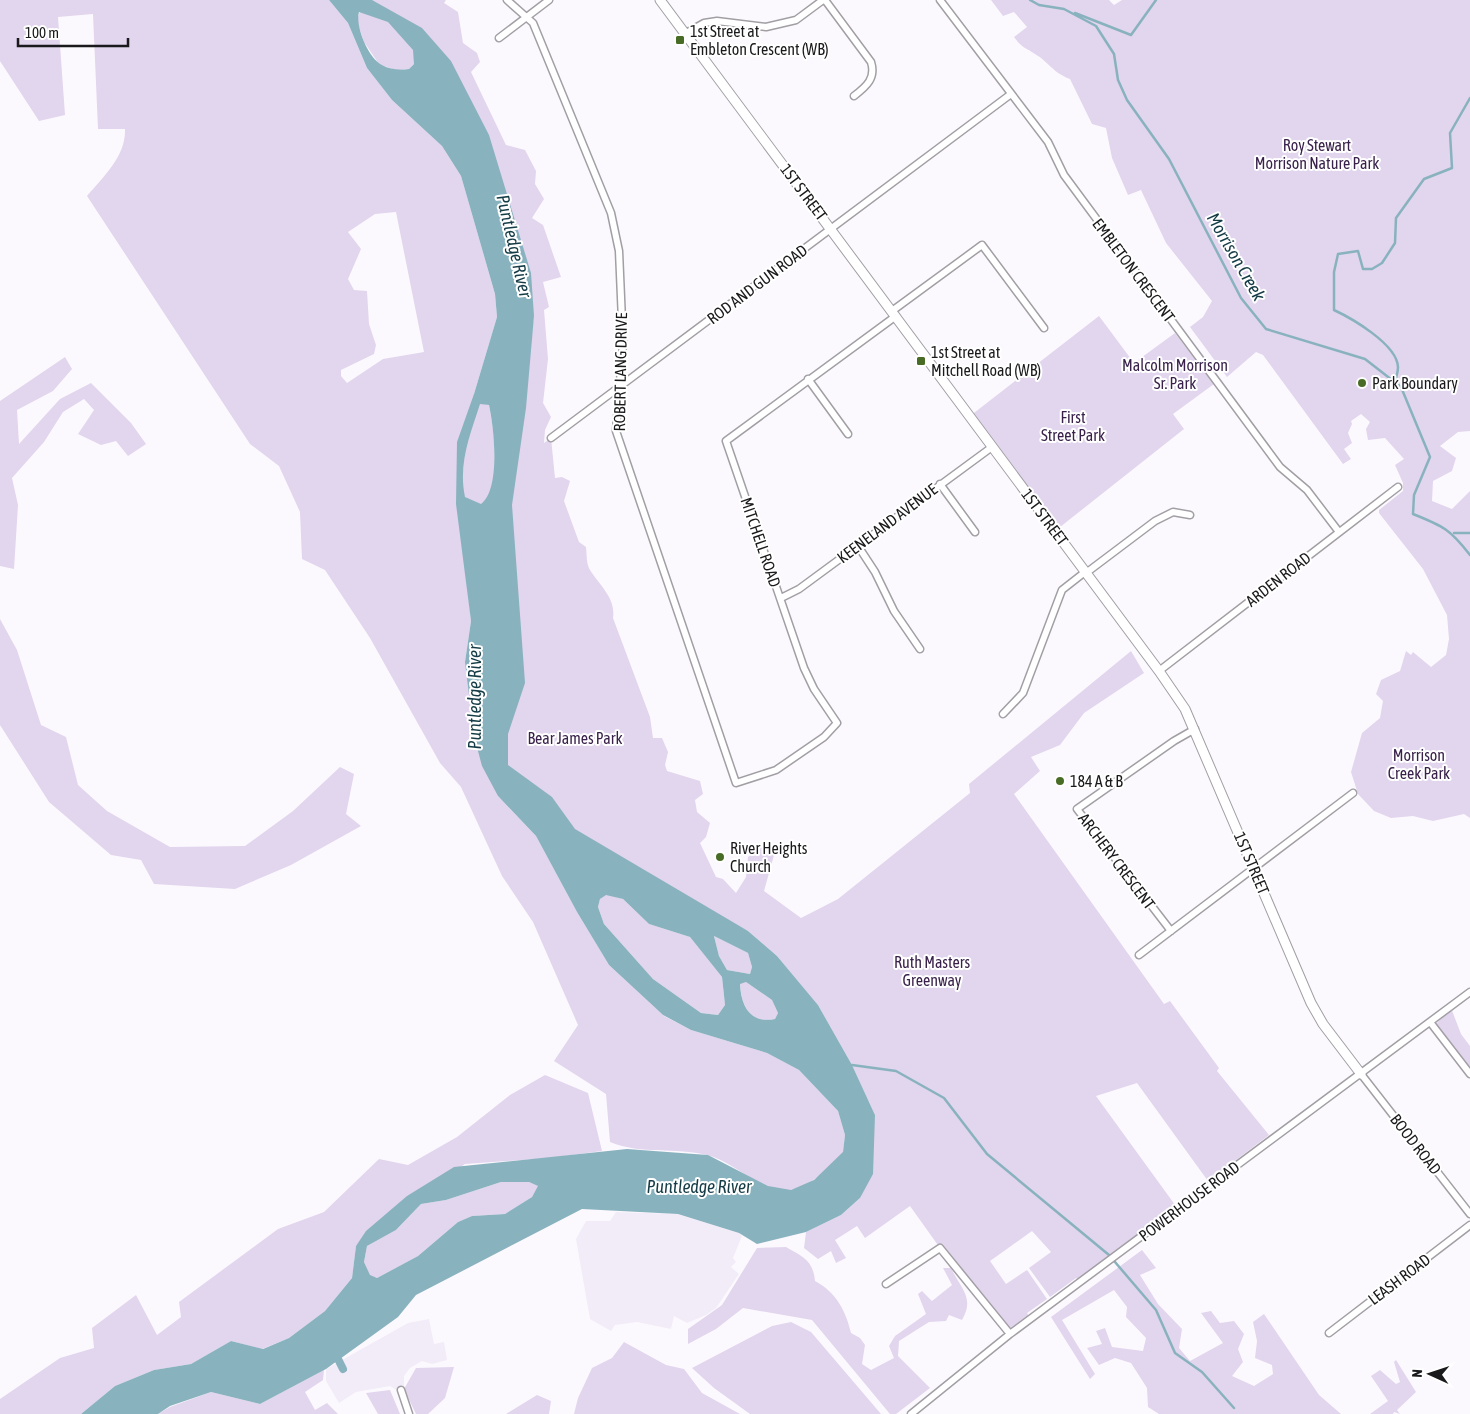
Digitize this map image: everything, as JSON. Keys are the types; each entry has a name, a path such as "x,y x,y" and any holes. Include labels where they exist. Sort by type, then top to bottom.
{"street":[{"name":"ROBERT LANG DRIVE","path":"507,0 533,24 611,213 619,251 624,344 616,431 736,783"},
{"path":"499,38 550,0"},
{"name":"1ST STREET","path":"660,0 1086,572 1159,671 1185,710 1311,1003 1322,1024 1361,1074"},
{"path":"686,33 704,23 717,21 766,27 796,20 824,0 870,62 874,71 871,81 854,96"},
{"name":"EMBLETON CRESCENT","path":"940,0 1048,142 1064,175 1280,467 1307,490 1339,532"},
{"name":"ROD AND GUN ROAD","path":"551,438 1011,94"},
{"name":"MITCHELL ROAD","path":"736,783 776,770 824,737 838,723 814,689 807,675 726,441 982,245 1044,328"},
{"path":"808,379 848,434"},
{"name":"KEENELAND AVENUE","path":"781,598 799,588 858,546 992,446"},
{"path":"940,484 975,532"},
{"name":"ARDEN ROAD","path":"1159,671 1398,487"},
{"path":"1003,714 1023,693 1053,608 1062,590 1155,520 1172,512 1190,515"},
{"path":"858,546 875,572 894,611 920,648"},
{"name":"ARCHERY CRESCENT","path":"1171,931 1077,809 1174,740 1195,730"},
{"path":"1139,955 1255,869 1352,793"},
{"name":"POWERHOUSE ROAD","path":"911,1414 1010,1334 1470,992"},
{"path":"1430,1022 1470,1074"},
{"name":"BOOD ROAD","path":"1361,1074 1470,1214"},
{"name":"LEASH ROAD","path":"1328,1333 1470,1225"},
{"path":"886,1284 940,1248 1010,1334"},
{"path":"401,1390 409,1414"}],"shaded area":[{"path":"616,1212 678,1214 739,1233 742,1236 733,1258 736,1262 731,1267 739,1274 716,1308 706,1315 687,1323 674,1316 671,1329 637,1322 615,1325 611,1331 590,1319 576,1239 586,1221 610,1221"},
{"path":"429,1319 434,1344 444,1342 447,1360 432,1364 422,1361 410,1368 404,1376 404,1389 398,1391 390,1386 356,1392 339,1403 326,1381 326,1369 408,1323"}],"green space":[{"path":"0,0 329,0 348,23 367,68 392,100 442,146 461,176 495,294 497,317 474,394 480,403 489,405 495,451 494,476 489,497 461,529 471,621 465,662 498,796 536,836 577,912 609,965 664,1016 691,1030 767,1053 799,1070 838,1111 845,1135 843,1153 813,1180 799,1188 780,1190 759,1182 717,1158 707,1155 683,1151 646,1150 610,1142 606,1094 554,1061 578,1025 533,922 502,876 461,787 440,763 370,638 325,570 302,559 300,512 279,466 250,444 87,196 118,157 122,148 125,129 98,129 93,14 58,17 65,115 39,121 0,61","holes":["396,212 424,352 383,359 347,383 341,376 341,370 374,354 376,345 369,324 367,291 354,290 348,279 361,249 348,232 375,214"]},
{"path":"363,0 446,0 444,3 458,12 463,43 477,53 480,62 471,72 506,145 525,150 536,171 535,184 544,199 532,218 543,225 561,277 543,282 549,307 544,310 548,359 543,403 551,417 545,430 544,443 551,438 555,478 562,477 570,481 564,501 579,542 586,547 589,568 610,598 613,618 650,717 653,738 662,738 668,752 665,765 667,771 700,781 703,794 695,800 697,812 710,823 706,837 700,843 716,877 723,879 736,893 746,877 748,857 767,842 776,848 764,891 801,918 838,899 970,793 969,784 1131,651 1144,673 1084,713 1060,745 1031,757 1040,771 1014,794 1164,1004 1170,1001 1219,1068 1217,1071 1269,1135 1208,1181 1137,1083 1096,1096 1178,1209 1080,1282 1076,1278 1050,1297 1029,1268 1051,1252 1032,1231 990,1261 1006,1284 1027,1270 1047,1299 1027,1313 1031,1319 1010,1334 940,1248 910,1206 865,1238 857,1226 835,1240 846,1258 836,1263 831,1251 818,1259 804,1248 806,1232 841,1215 860,1198 875,1115 852,1065 818,1005 777,956 748,931 579,845 511,777 501,756 513,463 534,316 414,64 409,69 395,70 379,64 364,42 357,21"},
{"name":"Roy Stewart Morrison Nature Park","path":"991,0 1109,0 1114,5 1122,0 1470,0 1470,431 1458,432 1440,446 1456,458 1452,471 1433,481 1432,501 1452,509 1470,491 1470,818 1464,814 1433,821 1413,816 1391,818 1374,811 1358,794 1351,772 1362,733 1380,718 1383,701 1376,694 1381,680 1400,671 1406,651 1411,655 1413,652 1431,667 1446,655 1449,639 1447,615 1423,569 1379,513 1379,510 1403,491 1403,483 1395,465 1404,459 1385,438 1368,440 1366,429 1370,422 1361,414 1351,421 1352,424 1348,433 1352,443 1344,449 1351,459 1343,464 1263,355 1256,352 1227,377 1190,327 1203,317 1212,301 1166,243 1141,190 1128,195 1112,158 1106,128 1092,124 1070,79 1059,73 1017,41 1014,37 1027,27 1014,12 1003,16"},
{"name":"First Street Park","path":"1099,316 1134,363 1175,333 1214,384 1173,414 1184,429 1055,531 970,416"},
{"path":"65,357 72,369 53,391 17,410 19,444 60,399 91,383 131,423 146,444 128,456 116,441 101,445 78,434 94,410 84,399 63,412 44,442 12,478 18,505 14,569 0,566 0,401"},
{"path":"0,619 17,650 41,725 66,737 78,785 107,811 170,847 245,846 293,811 340,767 354,774 346,814 361,826 291,865 235,889 154,884 141,860 111,855 49,802 0,725"},
{"path":"606,894 623,899 649,924 690,937 722,977 725,1005 718,1015 701,1013 653,979 604,924 598,907 600,899"},
{"path":"714,936 748,953 752,967 750,974 727,970 719,956"},
{"path":"746,982 772,1000 778,1013 775,1019 759,1019 748,1011 742,999 740,983"},
{"path":"1451,1008 1461,1034 1470,1046 1470,1071 1436,1024"},
{"path":"545,1075 588,1093 602,1151 549,1158 465,1164 356,1246 352,1278 325,1311 289,1338 262,1349 231,1341 191,1364 154,1370 115,1386 81,1414 0,1414 0,1399 60,1358 94,1348 92,1328 136,1295 157,1335 181,1317 179,1302 278,1229 324,1212 379,1159 408,1165 457,1137 510,1095"},
{"path":"501,1182 529,1182 539,1186 532,1197 505,1214 472,1216 458,1222 418,1256 377,1278 370,1276 364,1262 367,1246 396,1230 421,1204 446,1200"},
{"path":"786,1247 806,1260 812,1268 815,1281 829,1291 839,1303 851,1333 860,1338 865,1345 862,1364 871,1370 894,1358 889,1346 895,1336 926,1314 918,1294 922,1291 932,1301 952,1285 943,1268 951,1268 967,1299 966,1312 962,1320 949,1315 946,1321 929,1322 899,1341 898,1356 930,1388 896,1414 890,1414 812,1320 743,1308 716,1329 688,1344 688,1329 722,1305 757,1248"},
{"path":"1142,1250 1156,1268 1140,1275 1158,1304 1182,1329 1179,1348 1190,1361 1223,1343 1201,1313 1211,1311 1220,1323 1234,1321 1244,1334 1238,1349 1243,1362 1232,1376 1254,1386 1273,1374 1272,1365 1255,1358 1257,1341 1253,1322 1264,1314 1319,1395 1341,1414 1159,1414 1148,1407 1147,1388 1131,1363 1115,1358 1099,1365 1087,1348 1102,1344 1096,1331 1105,1328 1112,1347 1143,1351 1146,1338 1126,1317 1127,1307 1114,1290 1062,1320 1095,1374 1090,1379 1051,1317"},
{"path":"791,1322 811,1332 881,1414 750,1414 714,1388 692,1368 772,1326"},
{"path":"624,1342 666,1365 684,1369 702,1393 740,1414 574,1414 578,1398 592,1368 612,1358"},
{"path":"1396,1360 1416,1392 1397,1410 1400,1414 1394,1412 1393,1414 1370,1414 1388,1401 1371,1376 1380,1370 1396,1384 1400,1382 1394,1362"},
{"path":"454,1367 445,1398 428,1414 416,1414 404,1389 416,1368"},
{"path":"324,1370 323,1380 305,1392 315,1410 327,1403 338,1414 158,1414 170,1407 211,1392 260,1404"},
{"path":"390,1390 400,1414 378,1414 366,1393"},
{"path":"537,1395 551,1401 549,1414 506,1414"}],"water":[{"name":"Puntledge River","path":"329,0 372,0 422,28 451,61 489,135 531,273 534,316 526,408 512,505 525,683 508,734 508,765 552,797 575,829 748,931 777,956 818,1005 852,1065 875,1115 873,1174 860,1198 841,1215 806,1232 757,1244 739,1233 678,1214 582,1209 416,1295 398,1317 326,1369 260,1404 211,1392 170,1406 158,1414 81,1414 115,1386 154,1370 191,1364 231,1341 263,1349 289,1338 325,1311 352,1278 356,1246 366,1231 407,1196 454,1167 627,1149 708,1155 768,1186 791,1190 814,1180 843,1152 845,1135 838,1111 799,1070 767,1053 691,1030 663,1015 609,965 577,912 536,836 498,796 482,766 474,736 465,662 471,621 456,504 457,442 474,394 497,317 495,294 461,176 442,146 392,100 367,68 348,23","holes":["359,12 388,22 413,50 414,64 409,69 392,69 385,67 377,61 364,41 358,18","480,404 489,405 493,428 494,472 487,496 481,504 465,497 463,485 464,461","606,895 623,899 649,924 690,937 722,977 725,1005 718,1015 701,1013 653,979 604,924 598,907 600,899","714,936 748,953 752,967 750,974 727,970 719,956","746,982 772,1000 778,1013 775,1019 766,1020 753,1016 748,1012 740,984","501,1182 529,1182 538,1186 532,1197 505,1214 472,1216 458,1222 418,1256 377,1278 370,1275 364,1262 367,1246 396,1230 421,1204 446,1200"]}],"waterway":[{"name":"Morrison Creek","path":"1030,0 1039,5 1064,9 1096,26 1114,54 1118,80 1127,100 1169,159 1241,298 1266,329 1365,359 1401,387 1430,457 1414,495 1413,514 1445,529 1457,539 1470,555"},
{"path":"1075,13 1131,35 1156,0"},
{"path":"1395,382 1398,367 1396,358 1390,350 1372,333 1334,310 1334,272 1338,254 1358,251 1363,269 1372,269 1382,263 1395,243 1396,218 1424,179 1452,168 1450,133 1470,98"},
{"path":"1454,533 1470,533"},
{"path":"852,1065 896,1071 944,1098 987,1154 1109,1255 1156,1310 1175,1353 1202,1372 1234,1408"},
{"path":"334,1351 343,1369"}],"place":[{"name":"1st Street at Embleton Crescent (WB)","path":"680,40"},
{"name":"1st Street at Mitchell Road (WB)","path":"921,361"},
{"name":"Park Boundary","path":"1362,383"},
{"name":"184 A & B","path":"1060,781"},
{"name":"River Heights Church","path":"720,857"}],"park label":[{"name":"Malcolm Morrison Sr. Park","path":"1175,374"},
{"name":"Bear James Park","path":"575,738"},
{"name":"Morrison Creek Park","path":"1419,764"},
{"name":"Ruth Masters Greenway","path":"932,971"}]}
